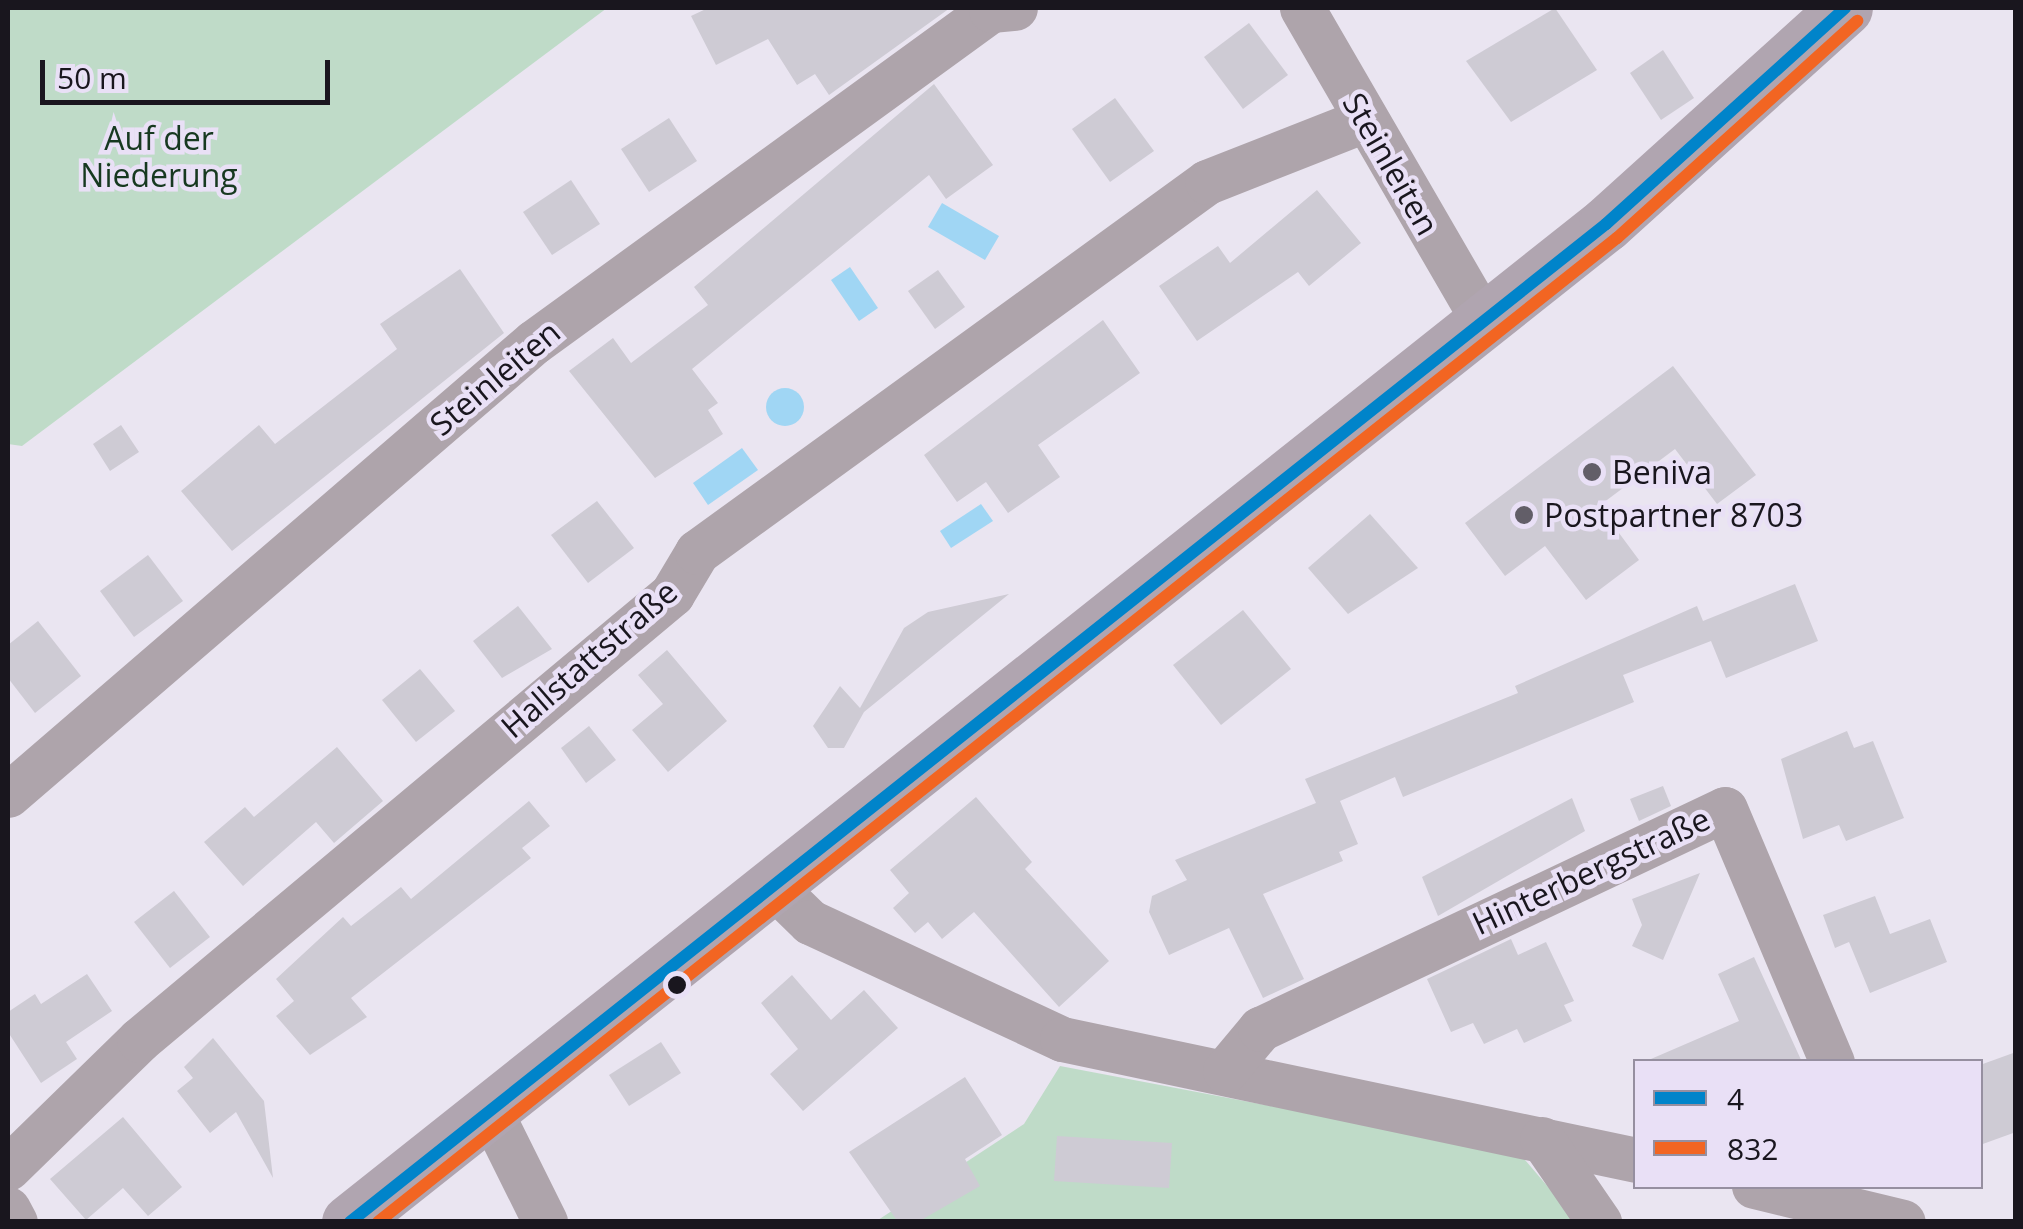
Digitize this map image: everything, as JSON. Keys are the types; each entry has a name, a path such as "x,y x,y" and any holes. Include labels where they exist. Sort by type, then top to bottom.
{"main road":[{"path":"348,1222 1724,126 1845,8"}],"street":[{"name":"Steinleiten","path":"8,796 534,342 991,10 1015,8"},
{"name":"Steinleiten","path":"1302,8 1483,320"},
{"name":"Hallstattstraße","path":"8,1168 139,1040 672,594 696,552 1207,182 1364,120"},
{"name":"Hinterbergstraße","path":"1225,1071 1260,1029 1724,809 1831,1059"},
{"path":"770,883 810,922 1062,1039 1633,1159"},
{"path":"490,1112 546,1222"},
{"path":"1542,1139 1599,1222"},
{"path":"1767,1189 1902,1221"},
{"path":"1887,1189 1902,1221"},
{"path":"8,1209 16,1222"}],"green space":[{"name":"Auf der Niederung","path":"8,8 607,8 22,446 8,444"},
{"path":"1060,1066 1519,1153 1578,1222 875,1222 1024,1124"}],"water":[{"path":"942,203 999,236 985,260 928,227"},
{"path":"850,267 878,308 859,321 831,280"},
{"path":"785,388 798,394 804,407 798,420 785,426 772,420 766,407 772,394"},
{"path":"742,448 758,470 708,505 693,483"},
{"path":"981,504 993,521 951,548 940,531"}],"building":[{"path":"708,8 950,8 829,95 815,74 797,85 768,39 716,65 691,16"},
{"path":"1555,8 1597,70 1511,122 1466,61"},
{"path":"1249,23 1288,75 1243,109 1204,57"},
{"path":"1663,50 1694,98 1661,120 1630,73"},
{"path":"934,84 993,165 946,199 929,175 692,369 718,403 708,410 723,434 655,478 569,371 613,338 631,363 708,305 694,287"},
{"path":"1115,98 1154,151 1110,182 1072,129"},
{"path":"669,118 697,161 649,192 621,149"},
{"path":"571,180 600,224 552,255 523,212"},
{"path":"1317,190 1361,243 1309,286 1298,272 1197,341 1159,286 1218,246 1230,263"},
{"path":"460,269 504,333 232,551 181,491 259,425 275,444 397,349 380,324"},
{"path":"938,270 965,307 935,329 908,291"},
{"path":"1103,320 1140,373 1038,445 1060,477 1008,513 986,482 957,502 924,455"},
{"path":"1673,366 1756,475 1717,504 1675,449 1599,506 1639,560 1586,600 1545,546 1505,576 1465,523"},
{"path":"121,425 139,452 110,471 93,444"},
{"path":"597,501 634,548 588,583 551,535"},
{"path":"1370,514 1418,568 1348,614 1308,568"},
{"path":"148,555 183,601 134,637 100,591"},
{"path":"1795,584 1818,641 1726,678 1711,641 1623,675 1634,702 1403,797 1395,777 1340,801 1358,844 1339,852 1343,861 1263,894 1304,979 1263,998 1229,928 1169,955 1149,912 1152,896 1187,880 1175,860 1316,803 1305,779 1518,693 1515,686 1697,606 1703,621"},
{"path":"1009,594 864,712 844,748 828,748 813,726 840,686 860,708 904,628 928,612"},
{"path":"518,606 552,649 502,678 473,641"},
{"path":"1243,610 1291,669 1221,725 1173,665"},
{"path":"38,621 81,676 35,713 8,678 8,645"},
{"path":"667,650 727,721 668,772 632,730 663,704 638,675"},
{"path":"420,669 455,711 416,742 382,700"},
{"path":"589,726 616,760 586,783 561,748"},
{"path":"1847,731 1854,748 1873,741 1904,818 1846,841 1839,825 1803,839 1781,759"},
{"path":"337,747 383,801 334,843 316,822 243,886 204,842 245,807 254,817"},
{"path":"1663,786 1671,806 1639,821 1630,799"},
{"path":"976,797 1032,862 1025,869 1109,961 1059,1007 974,912 942,939 928,922 915,933 893,908 909,893 890,870"},
{"path":"1572,798 1585,831 1438,916 1422,877"},
{"path":"529,801 550,826 522,848 531,858 351,998 367,1017 310,1055 276,1016 294,1001 276,979 343,917 351,926 401,887 411,899"},
{"path":"1700,873 1663,960 1632,946 1642,925 1632,899"},
{"path":"174,891 210,937 170,968 134,922"},
{"path":"1875,896 1890,934 1930,919 1947,962 1870,993 1849,942 1835,948 1823,915"},
{"path":"1511,939 1518,955 1546,942 1574,1001 1564,1005 1572,1021 1524,1043 1517,1029 1484,1044 1473,1023 1451,1032 1427,979"},
{"path":"1754,957 1801,1059 1651,1059 1739,1021 1718,974"},
{"path":"87,974 112,1011 66,1042 77,1059 41,1083 8,1032 8,1012 35,994 41,1004"},
{"path":"792,975 831,1020 864,990 898,1028 803,1111 770,1074 798,1049 761,1003"},
{"path":"213,1038 264,1101 273,1178 236,1112 210,1133 177,1091 193,1078 184,1067"},
{"path":"661,1042 681,1073 629,1106 609,1075"},
{"path":"2016,1052 2016,1132 1983,1144 1983,1064"},
{"path":"965,1077 1002,1135 965,1159 980,1186 918,1222 898,1222 849,1152"},
{"path":"123,1117 182,1187 148,1216 123,1188 86,1220 50,1179"},
{"path":"1057,1136 1172,1143 1169,1188 1054,1181"}],"transit line":[{"name":"4","path":"350,1222 1606,224 1845,8"},
{"name":"832","path":"378,1222 1617,238 1857,21"}],"place":[{"name":"Beniva","path":"1592,472"},
{"name":"Postpartner 8703","path":"1524,515"}]}
